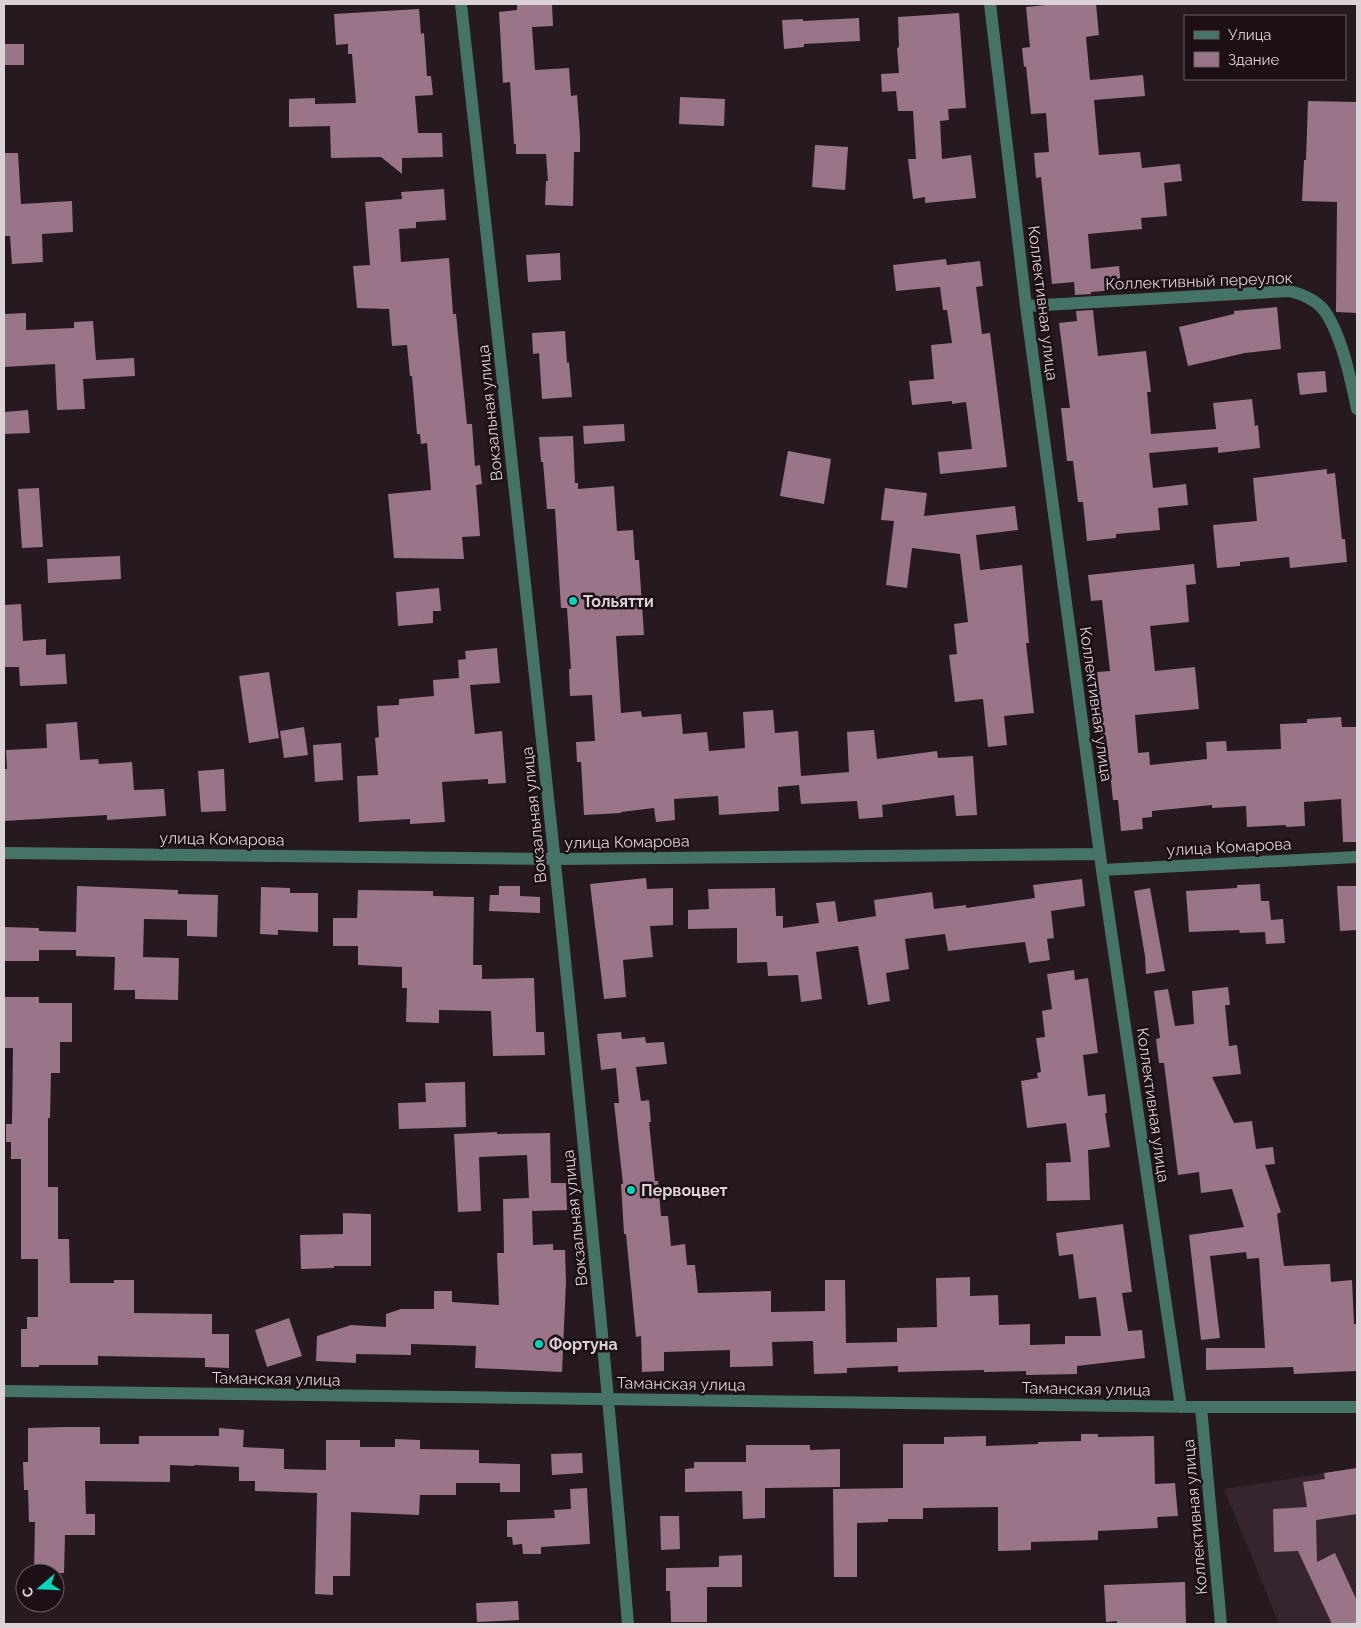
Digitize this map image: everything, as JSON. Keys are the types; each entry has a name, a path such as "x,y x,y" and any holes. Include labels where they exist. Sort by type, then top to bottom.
{"street":[{"name":"Вокзальная улица","path":"461,4 555,859 609,1400 628,1624"},
{"name":"Коллективная улица","path":"990,4 1026,306 1102,870 1181,1407"},
{"name":"Коллективный переулок","path":"1026,306 1289,291 1302,294 1323,310 1331,322 1346,362 1357,409"},
{"name":"улица Комарова","path":"4,853 555,859 1100,854"},
{"name":"улица Комарова","path":"1102,870 1357,857"},
{"name":"Таманская улица","path":"4,1391 1181,1407 1357,1407"},
{"name":"Коллективная улица","path":"1201,1407 1221,1624"}],"shaded area":[{"path":"1357,1468 1357,1624 1279,1624 1224,1489"}],"building":[{"path":"517,4 552,4 553,26 532,27 535,70 569,68 571,96 577,95 580,152 574,152 573,206 545,205 546,181 548,181 546,154 516,154 510,82 503,83 499,12 517,10"},
{"path":"1056,4 1096,4 1099,35 1086,37 1090,80 1143,75 1145,96 1094,100 1099,155 1140,152 1142,168 1180,164 1182,181 1164,183 1167,216 1141,218 1142,229 1088,234 1091,269 1119,266 1121,286 1113,287 1114,290 1091,292 1091,294 1075,295 1074,282 1052,284 1041,177 1036,178 1034,153 1049,152 1046,113 1031,114 1026,66 1024,67 1022,48 1030,47 1026,7"},
{"path":"419,9 421,34 424,33 427,76 431,76 433,95 415,96 418,133 442,133 443,157 402,158 402,174 381,157 331,158 330,126 289,127 289,99 315,98 315,104 356,103 352,54 348,54 348,44 336,45 334,14"},
{"path":"959,13 966,108 948,109 949,120 940,121 942,159 971,155 976,198 925,203 925,197 913,199 908,159 916,159 913,111 898,111 896,91 882,92 881,74 899,73 897,48 899,47 898,17"},
{"path":"859,18 860,41 804,44 804,47 784,49 782,20 803,19 803,21"},
{"path":"4,44 24,44 24,65 4,65"},
{"path":"680,97 725,99 724,126 679,124"},
{"path":"1308,101 1357,102 1357,313 1336,312 1337,202 1302,201 1304,160 1306,160"},
{"path":"815,145 848,147 845,190 812,187"},
{"path":"4,153 18,153 21,204 72,201 73,232 42,234 43,262 12,264 10,236 4,236"},
{"path":"444,189 446,220 416,222 416,228 399,229 401,262 449,258 453,314 456,314 467,424 472,424 475,466 480,465 482,484 476,485 480,536 462,537 464,559 394,558 388,494 431,490 427,443 421,444 420,434 417,434 412,376 410,376 407,345 392,346 389,309 357,308 353,266 370,265 365,202 402,199 401,192"},
{"path":"560,253 561,280 528,282 526,255"},
{"path":"946,259 947,265 980,261 983,286 976,287 982,334 990,333 1007,467 940,474 938,452 972,449 966,402 952,404 952,401 912,405 909,381 934,379 931,345 952,343 947,310 943,310 940,287 896,291 893,265"},
{"path":"1277,307 1281,349 1245,353 1188,366 1179,327 1234,314 1234,311"},
{"path":"1093,310 1098,356 1146,351 1151,392 1147,392 1151,434 1216,429 1213,403 1252,399 1255,426 1258,425 1260,448 1218,453 1218,447 1149,453 1153,488 1186,484 1188,505 1158,508 1160,530 1116,534 1116,538 1087,541 1083,502 1078,502 1073,461 1067,461 1061,408 1070,408 1059,323 1077,321 1076,311"},
{"path":"26,313 26,330 74,328 74,322 93,321 96,360 134,358 135,376 83,379 85,409 57,410 55,364 4,367 4,314"},
{"path":"565,331 572,397 542,399 539,353 533,354 532,333"},
{"path":"1325,371 1327,392 1300,395 1297,373"},
{"path":"28,410 30,433 4,434 4,412"},
{"path":"624,424 625,441 584,444 583,426"},
{"path":"573,436 575,483 578,483 578,489 614,486 617,531 633,530 635,560 639,560 644,635 616,636 621,713 641,711 642,717 681,714 683,734 707,732 709,751 745,748 743,712 773,710 775,733 798,731 801,776 849,772 847,732 874,730 877,759 937,751 938,758 973,756 977,815 956,816 954,795 882,805 883,817 859,819 857,801 801,804 799,785 778,787 779,811 719,815 718,796 674,799 675,820 656,822 654,808 621,813 584,815 581,762 577,762 576,742 595,741 592,695 570,696 569,669 571,669 567,608 561,608 555,509 547,509 539,437"},
{"path":"788,451 831,459 824,504 780,496"},
{"path":"1327,469 1327,474 1335,473 1342,539 1345,539 1347,562 1290,568 1289,557 1240,562 1240,566 1217,568 1213,525 1257,521 1253,478"},
{"path":"39,488 43,547 22,548 18,489"},
{"path":"885,488 927,493 924,516 1015,506 1018,530 976,535 980,570 1022,565 1029,643 1026,643 1034,713 1004,716 1007,745 988,747 983,699 955,702 949,655 957,654 954,624 968,622 960,554 912,548 907,588 886,585 894,521 881,520"},
{"path":"120,556 121,579 48,583 47,559"},
{"path":"1194,564 1196,584 1186,585 1189,622 1150,626 1155,671 1195,667 1199,709 1135,715 1138,753 1149,752 1150,765 1207,759 1206,742 1226,741 1227,751 1281,749 1280,724 1307,723 1307,719 1341,717 1342,727 1357,727 1357,842 1343,842 1341,799 1304,802 1305,826 1247,827 1246,806 1212,808 1212,805 1152,811 1152,817 1142,818 1143,829 1121,831 1118,800 1113,800 1106,736 1101,736 1099,717 1101,717 1097,672 1110,671 1102,600 1091,601 1088,575"},
{"path":"439,588 441,611 433,611 433,623 398,626 396,592"},
{"path":"21,604 23,641 46,639 46,655 65,654 67,684 20,686 19,667 4,667 4,605"},
{"path":"497,648 500,683 470,685 475,734 502,731 506,783 488,784 488,779 442,782 445,822 410,824 410,819 359,822 357,776 378,775 375,738 379,737 377,706 399,705 399,699 434,696 433,680 459,678 458,660 466,659 465,651"},
{"path":"269,672 279,738 249,743 239,676"},
{"path":"77,722 80,760 98,759 99,764 132,762 134,790 164,789 166,816 107,820 107,815 4,821 4,769 7,769 6,750 47,748 46,724"},
{"path":"304,727 308,755 284,758 280,731"},
{"path":"341,743 343,780 315,782 313,745"},
{"path":"224,769 226,811 201,812 198,771"},
{"path":"646,878 647,889 673,888 673,925 650,926 653,957 623,960 626,997 604,999 590,884"},
{"path":"1082,879 1085,906 1051,911 1054,938 1047,939 1050,960 1029,963 1025,942 948,951 945,934 905,939 909,969 886,973 890,1001 868,1005 858,946 816,952 822,999 801,1002 798,975 768,976 767,962 737,963 737,928 688,929 688,910 709,909 708,889 775,888 776,916 783,916 783,928 819,923 816,903 835,901 838,922 876,916 874,900 932,892 934,909 966,905 966,908 1035,898 1033,885"},
{"path":"1260,884 1261,901 1269,901 1271,920 1283,919 1285,943 1266,944 1265,932 1240,933 1239,930 1189,932 1186,891 1237,888 1237,885"},
{"path":"77,886 178,890 178,894 218,895 217,937 187,936 187,920 144,919 143,957 179,958 178,1000 135,999 135,990 114,990 115,957 76,956 76,950 39,950 39,961 4,961 4,927 39,928 39,931 76,932"},
{"path":"499,886 520,886 520,896 540,897 540,913 489,911 490,895 499,895"},
{"path":"1337,886 1357,886 1357,930 1340,931"},
{"path":"261,887 290,888 290,893 318,893 318,932 278,930 278,935 260,934"},
{"path":"1150,888 1165,971 1146,974 1145,956 1134,891"},
{"path":"358,890 433,891 433,896 474,897 473,965 482,965 482,979 534,978 536,1032 544,1032 545,1055 493,1056 491,1011 439,1010 439,1023 406,1022 407,988 402,988 402,967 358,965 358,946 333,946 333,918 357,918"},
{"path":"1074,970 1075,980 1088,978 1098,1053 1083,1055 1088,1096 1105,1094 1107,1113 1105,1113 1110,1147 1088,1150 1090,1200 1047,1201 1046,1163 1071,1162 1066,1123 1027,1128 1021,1081 1038,1078 1037,1073 1041,1072 1036,1038 1045,1037 1042,1011 1052,1009 1047,974"},
{"path":"1228,987 1230,1005 1225,1005 1229,1046 1237,1045 1241,1074 1212,1077 1234,1123 1252,1121 1256,1149 1273,1147 1275,1164 1265,1165 1281,1212 1277,1214 1284,1266 1330,1264 1331,1282 1352,1280 1354,1324 1357,1324 1357,1371 1294,1374 1293,1367 1206,1370 1206,1348 1265,1348 1259,1258 1247,1259 1246,1252 1210,1256 1220,1338 1201,1340 1189,1235 1244,1227 1232,1189 1201,1193 1199,1172 1178,1175 1164,1063 1159,1063 1156,1039 1160,1038 1154,991 1168,989 1175,1026 1194,1024 1192,991"},
{"path":"4,997 39,997 39,1003 72,1003 72,1042 60,1042 60,1073 51,1073 50,1118 48,1118 48,1187 58,1187 58,1239 69,1239 70,1283 114,1283 114,1280 134,1280 134,1313 212,1314 212,1334 229,1334 229,1368 205,1367 205,1358 98,1356 98,1365 39,1365 39,1367 21,1367 21,1329 27,1329 27,1317 38,1317 38,1259 21,1259 21,1159 11,1159 11,1142 6,1142 6,1124 12,1124 13,1048 4,1048"},
{"path":"621,1032 622,1039 645,1037 646,1043 664,1042 667,1064 636,1067 641,1101 649,1100 651,1122 649,1122 655,1181 658,1181 661,1216 668,1216 671,1246 685,1244 687,1265 695,1265 698,1293 771,1291 771,1312 825,1311 825,1280 845,1280 846,1343 897,1342 897,1328 937,1327 936,1278 970,1277 970,1296 998,1295 999,1325 1030,1324 1030,1345 1065,1344 1065,1336 1101,1336 1096,1297 1079,1299 1073,1254 1059,1256 1056,1233 1123,1224 1132,1292 1122,1293 1128,1331 1142,1330 1145,1358 1077,1366 1077,1374 1026,1375 1026,1371 984,1372 984,1370 898,1372 898,1366 847,1368 847,1373 814,1374 813,1341 772,1342 773,1366 730,1367 730,1350 664,1352 664,1371 642,1372 641,1336 636,1337 626,1234 624,1234 621,1184 623,1184 614,1103 619,1103 616,1068 601,1070 597,1034"},
{"path":"465,1082 466,1127 399,1129 398,1103 426,1102 425,1083"},
{"path":"497,1132 497,1134 550,1133 551,1183 566,1183 567,1210 532,1211 533,1245 553,1244 553,1250 565,1250 566,1282 562,1372 475,1368 476,1346 411,1344 411,1355 356,1354 356,1363 316,1361 317,1336 351,1325 386,1327 386,1314 401,1309 434,1309 434,1291 452,1291 452,1302 499,1305 497,1253 504,1253 503,1199 529,1198 527,1155 479,1157 481,1211 458,1212 454,1134"},
{"path":"343,1213 371,1214 371,1266 334,1266 334,1268 301,1269 300,1235 343,1234"},
{"path":"289,1318 302,1356 267,1367 255,1330"},
{"path":"100,1427 100,1444 139,1444 139,1436 219,1436 219,1428 244,1430 243,1447 284,1449 284,1469 326,1470 326,1440 360,1440 360,1447 395,1447 395,1439 420,1440 420,1449 479,1450 479,1463 520,1464 520,1492 500,1492 500,1483 456,1483 456,1495 420,1495 419,1515 351,1512 350,1576 333,1576 333,1595 315,1594 317,1493 255,1491 255,1481 239,1481 239,1467 170,1465 170,1482 85,1481 86,1514 95,1514 95,1535 65,1535 64,1563 34,1563 35,1522 29,1522 28,1490 24,1490 23,1462 28,1462 28,1428"},
{"path":"1081,1434 1098,1434 1098,1437 1154,1436 1155,1484 1175,1483 1178,1516 1157,1517 1158,1528 1098,1531 1098,1540 1031,1542 1031,1550 998,1551 998,1507 923,1508 923,1519 888,1519 888,1522 857,1523 857,1577 834,1577 833,1489 903,1488 903,1444 944,1444 944,1437 986,1436 986,1446 1038,1444 1038,1442 1081,1441"},
{"path":"746,1445 810,1445 810,1450 840,1449 840,1487 765,1488 765,1518 743,1519 742,1491 685,1492 685,1469 694,1468 694,1462 746,1462"},
{"path":"582,1453 583,1473 552,1475 551,1454"},
{"path":"1357,1468 1357,1514 1316,1520 1317,1562 1335,1553 1357,1601 1357,1624 1332,1624 1298,1551 1274,1552 1273,1509 1307,1507 1303,1482 1325,1479 1324,1473"},
{"path":"587,1488 590,1544 541,1547 541,1554 523,1554 522,1544 513,1545 512,1537 507,1537 507,1520 555,1518 554,1510 571,1509 570,1489"},
{"path":"660,1516 679,1516 680,1549 661,1550"},
{"path":"742,1555 742,1587 707,1587 707,1622 671,1622 670,1591 666,1591 666,1568 719,1567 719,1556"},
{"path":"1185,1582 1186,1624 1117,1624 1117,1621 1106,1622 1104,1585"},
{"path":"518,1601 519,1620 477,1622 476,1603"}],"place":[{"name":"Тольятти","path":"573,601"},
{"name":"Первоцвет","path":"631,1190"},
{"name":"Фортуна","path":"539,1344"}]}
